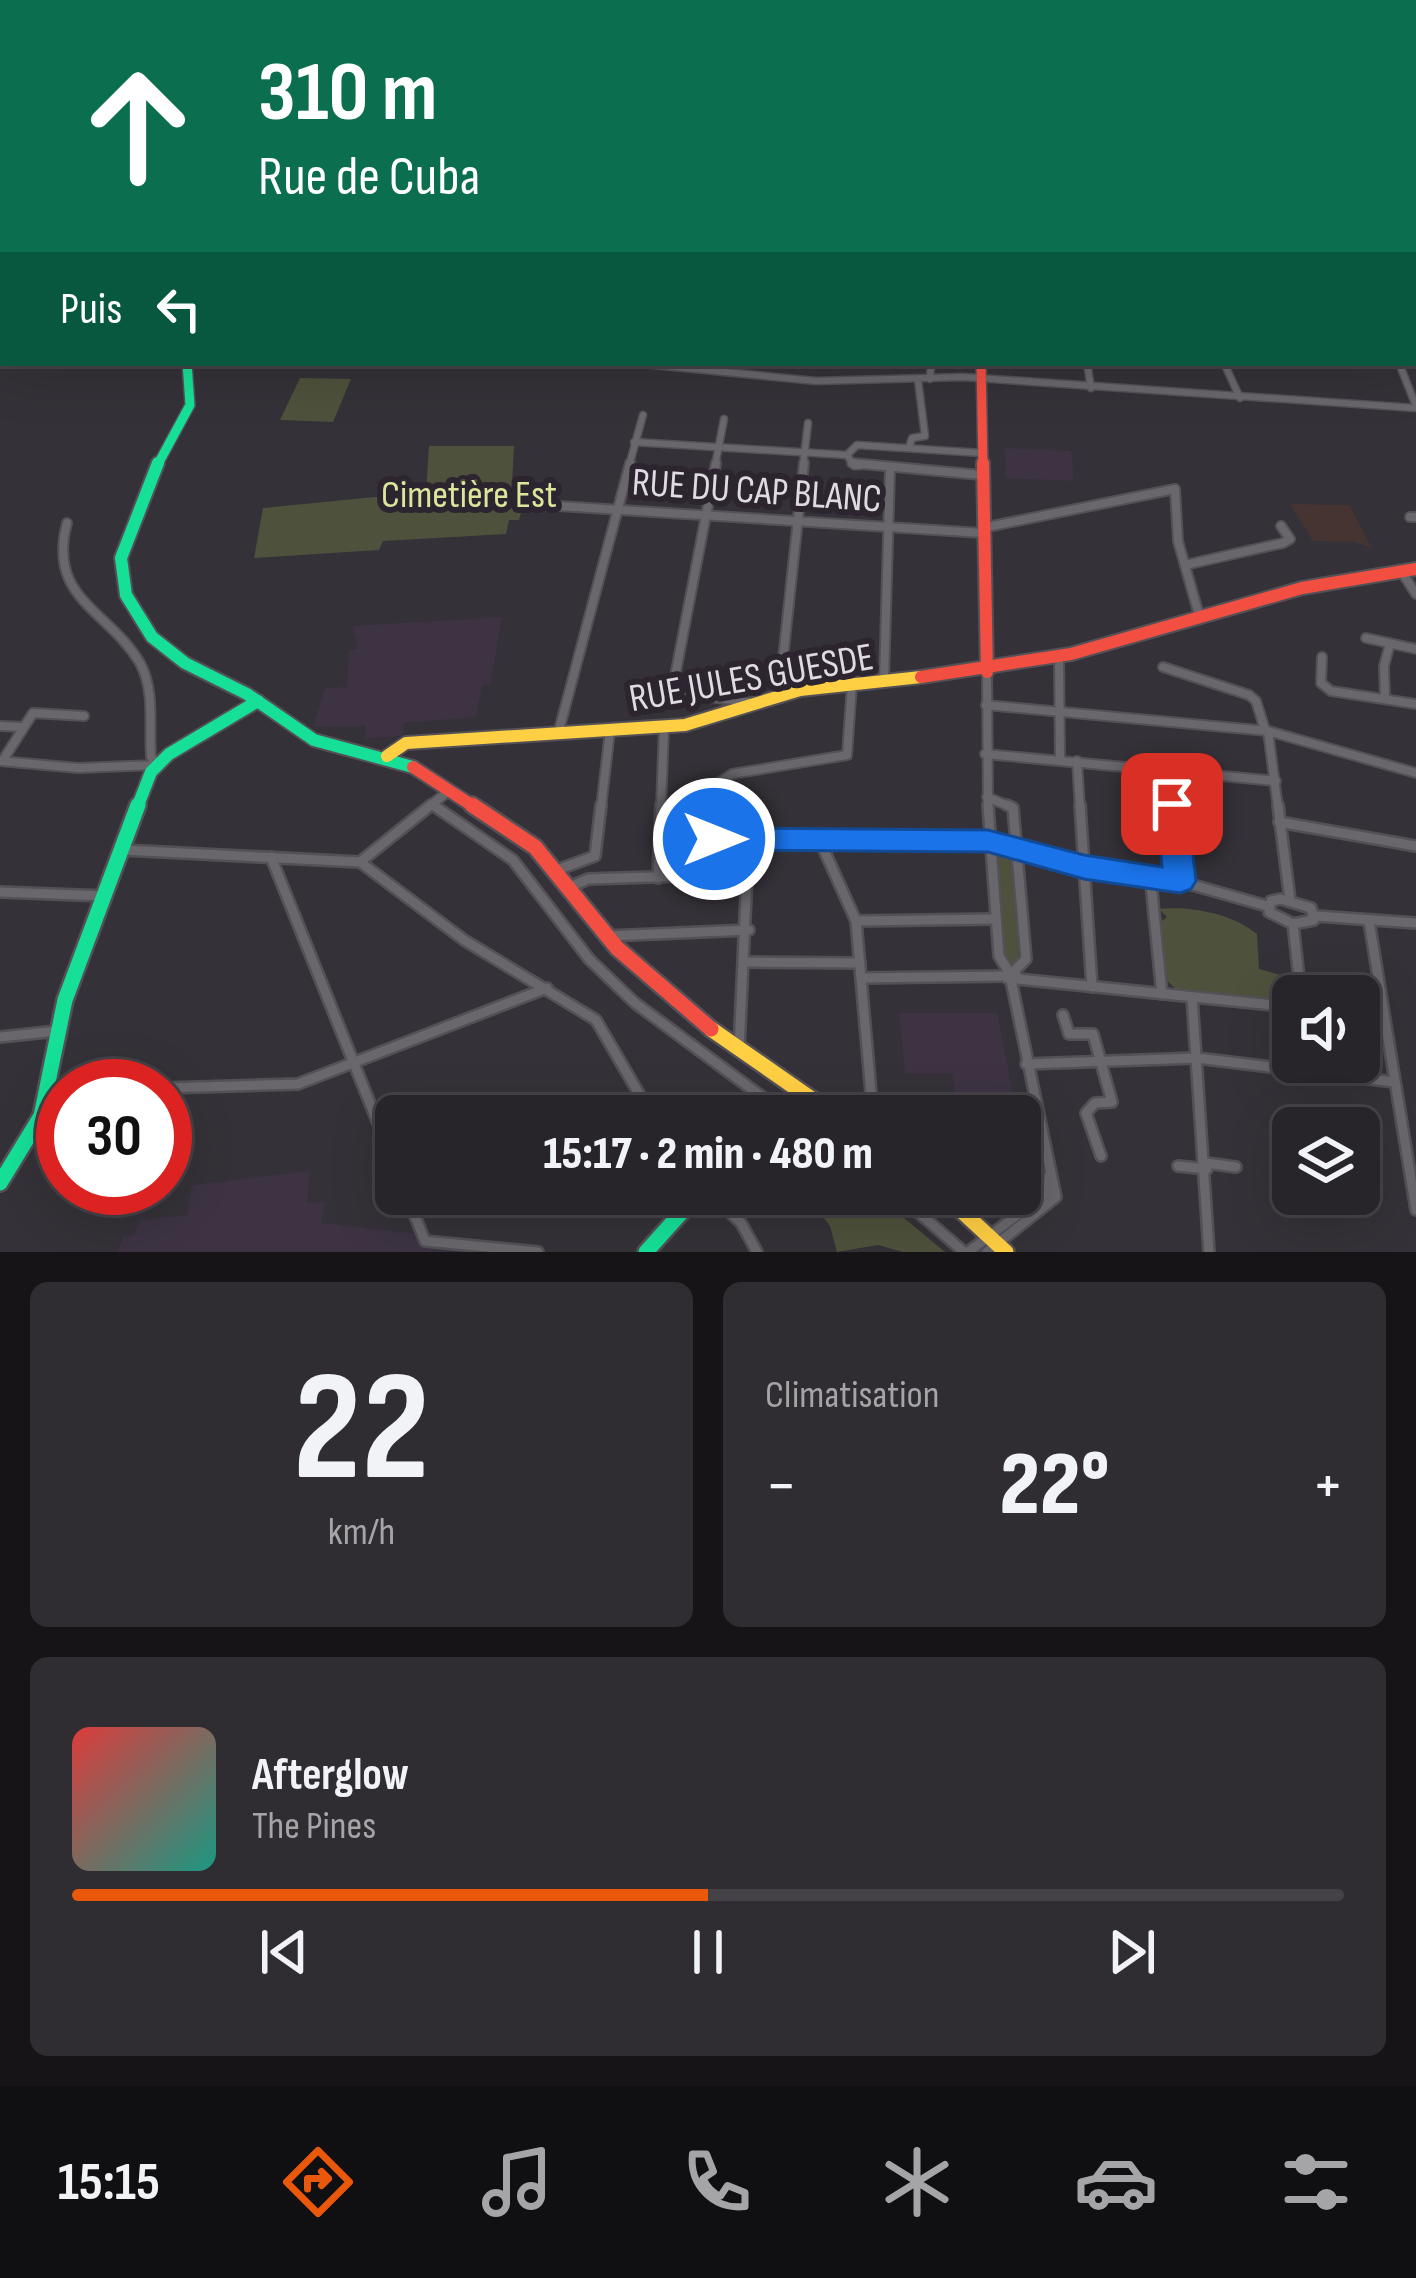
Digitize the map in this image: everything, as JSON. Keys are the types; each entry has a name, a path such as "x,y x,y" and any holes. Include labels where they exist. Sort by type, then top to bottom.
{"street":[{"path":"188,366 193,390 190,405 164,449 121,565 126,595 152,637 184,663 258,700 314,740 387,756 450,790 535,847 607,936 665,994 806,1095"},
{"path":"659,366 825,382 918,380 982,371 1090,388 1416,407 1401,366"},
{"path":"724,374 727,366"},
{"path":"930,379 931,366"},
{"path":"1087,366 1090,388"},
{"path":"1225,366 1241,400"},
{"path":"922,1215 966,1252 995,1246 1056,1197 1012,976 999,956 995,920 985,754 982,371"},
{"path":"909,448 912,438 925,436 918,380"},
{"path":"558,734 643,415"},
{"path":"724,419 672,692 755,704"},
{"path":"779,696 808,423"},
{"path":"634,442 847,454 857,445 982,452"},
{"path":"847,454 854,466 981,475"},
{"path":"884,681 890,469"},
{"name":"RUE DU CAP BLANC","path":"527,504 982,531 1175,489 1185,565"},
{"path":"52,1059 57,1031 153,768 142,668 91,612 60,566 58,544 67,523"},
{"path":"1199,614 1185,565 1283,543 1290,539 1281,526"},
{"path":"1400,569 1416,595"},
{"name":"RUE JULES GUESDE","path":"387,756 406,743 664,728 779,696 987,672 1176,624 1304,584 1416,569"},
{"path":"1366,638 1416,649"},
{"path":"1385,699 1384,666 1390,644"},
{"path":"1059,656 1060,759"},
{"path":"1322,657 1321,683 1331,691 1416,704"},
{"path":"1163,667 1256,701 1276,781 1289,900"},
{"path":"716,876 718,783 726,775 847,754 853,684"},
{"path":"1,761 153,768 258,700"},
{"path":"986,705 1266,730 1416,773"},
{"path":"1,761 33,713 84,716"},
{"path":"0,726 24,727"},
{"path":"658,878 664,728"},
{"path":"557,870 595,856 610,731"},
{"path":"985,754 1276,781"},
{"path":"1077,761 1092,987"},
{"path":"1168,769 1180,881"},
{"path":"360,862 450,790"},
{"path":"987,796 1013,808 1026,959 1012,976"},
{"path":"431,804 513,860 590,959 635,1003 754,1095"},
{"path":"1279,822 1416,846"},
{"path":"714,839 988,841 1084,867 1150,873 1268,905 1289,900 1311,908 1316,916"},
{"path":"739,1049 749,930 746,839"},
{"path":"820,841 824,863 846,893 856,921 871,1095"},
{"path":"123,850 360,862 464,940 596,1020 640,1095"},
{"path":"271,857 375,1116"},
{"path":"1150,873 1162,994"},
{"path":"570,887 589,879 747,874"},
{"path":"0,892 106,896"},
{"path":"1268,905 1269,912 1293,924 1316,916 1416,923"},
{"path":"856,921 995,920"},
{"path":"1369,921 1416,1210"},
{"path":"1293,924 1298,975"},
{"path":"607,936 749,930"},
{"path":"746,962 860,962"},
{"path":"862,978 1012,976 1272,1006"},
{"path":"192,1087 290,1085 547,988"},
{"path":"1192,998 1209,1252"},
{"path":"1064,1015 1069,1034 1093,1034 1112,1102 1095,1103 1086,1113 1101,1156"},
{"path":"0,1037 57,1031"},
{"path":"1026,1064 1197,1058 1394,1082"},
{"path":"0,1183 36,1126"},
{"path":"1178,1166 1236,1167"},
{"path":"414,1215 425,1241 538,1252"},
{"path":"646,1252 679,1215"},
{"path":"733,1215 757,1252"},
{"path":"964,1215 995,1246"}],"shaded area":[{"path":"1005,448 1071,451 1074,481 1006,478"},
{"path":"1290,504 1349,505 1372,548 1355,542 1313,541"},
{"path":"502,617 490,685 482,685 476,717 404,723 402,736 365,739 366,726 313,727 325,688 347,687 349,650 358,649 352,626"},
{"path":"899,1013 997,1013 1013,1095 956,1095 952,1074 905,1074"},
{"path":"310,1171 307,1203 325,1202 321,1223 473,1240 472,1252 118,1252 123,1236 134,1235 140,1220 192,1215 192,1185"}],"green space":[{"path":"300,378 351,379 333,422 280,420"},
{"name":"Cimetière Est","path":"429,446 514,446 512,483 530,482 519,520 509,520 506,534 383,541 379,550 254,558 263,508 426,492"},
{"path":"994,846 1013,853 1019,965 1005,963 1000,955"},
{"path":"1159,909 1210,912 1257,934 1259,969 1281,975 1272,975 1272,1000 1177,990 1166,980 1160,922 1167,917"},
{"path":"822,1215 900,1215 945,1252 903,1252 878,1245 837,1252"}],"traffic: fast":[{"path":"187,366 190,405 161,456 121,558 126,595 152,637 185,663 247,694 314,740 413,767"},
{"path":"0,1183 41,1116 65,1000 151,772 169,754 258,701"},
{"path":"646,1252 679,1215"}],"traffic: slow":[{"path":"387,756 406,743 685,725 800,690 921,677"},
{"path":"711,1029 806,1095"},
{"path":"966,1215 1006,1252"}],"traffic: jam":[{"path":"981,366 987,672"},
{"path":"921,677 1071,654 1302,588 1416,569"},
{"path":"413,767 535,847 617,948 711,1029"}],"route":[{"path":"714,839 988,841 1084,867 1180,881 1172,804"}]}
